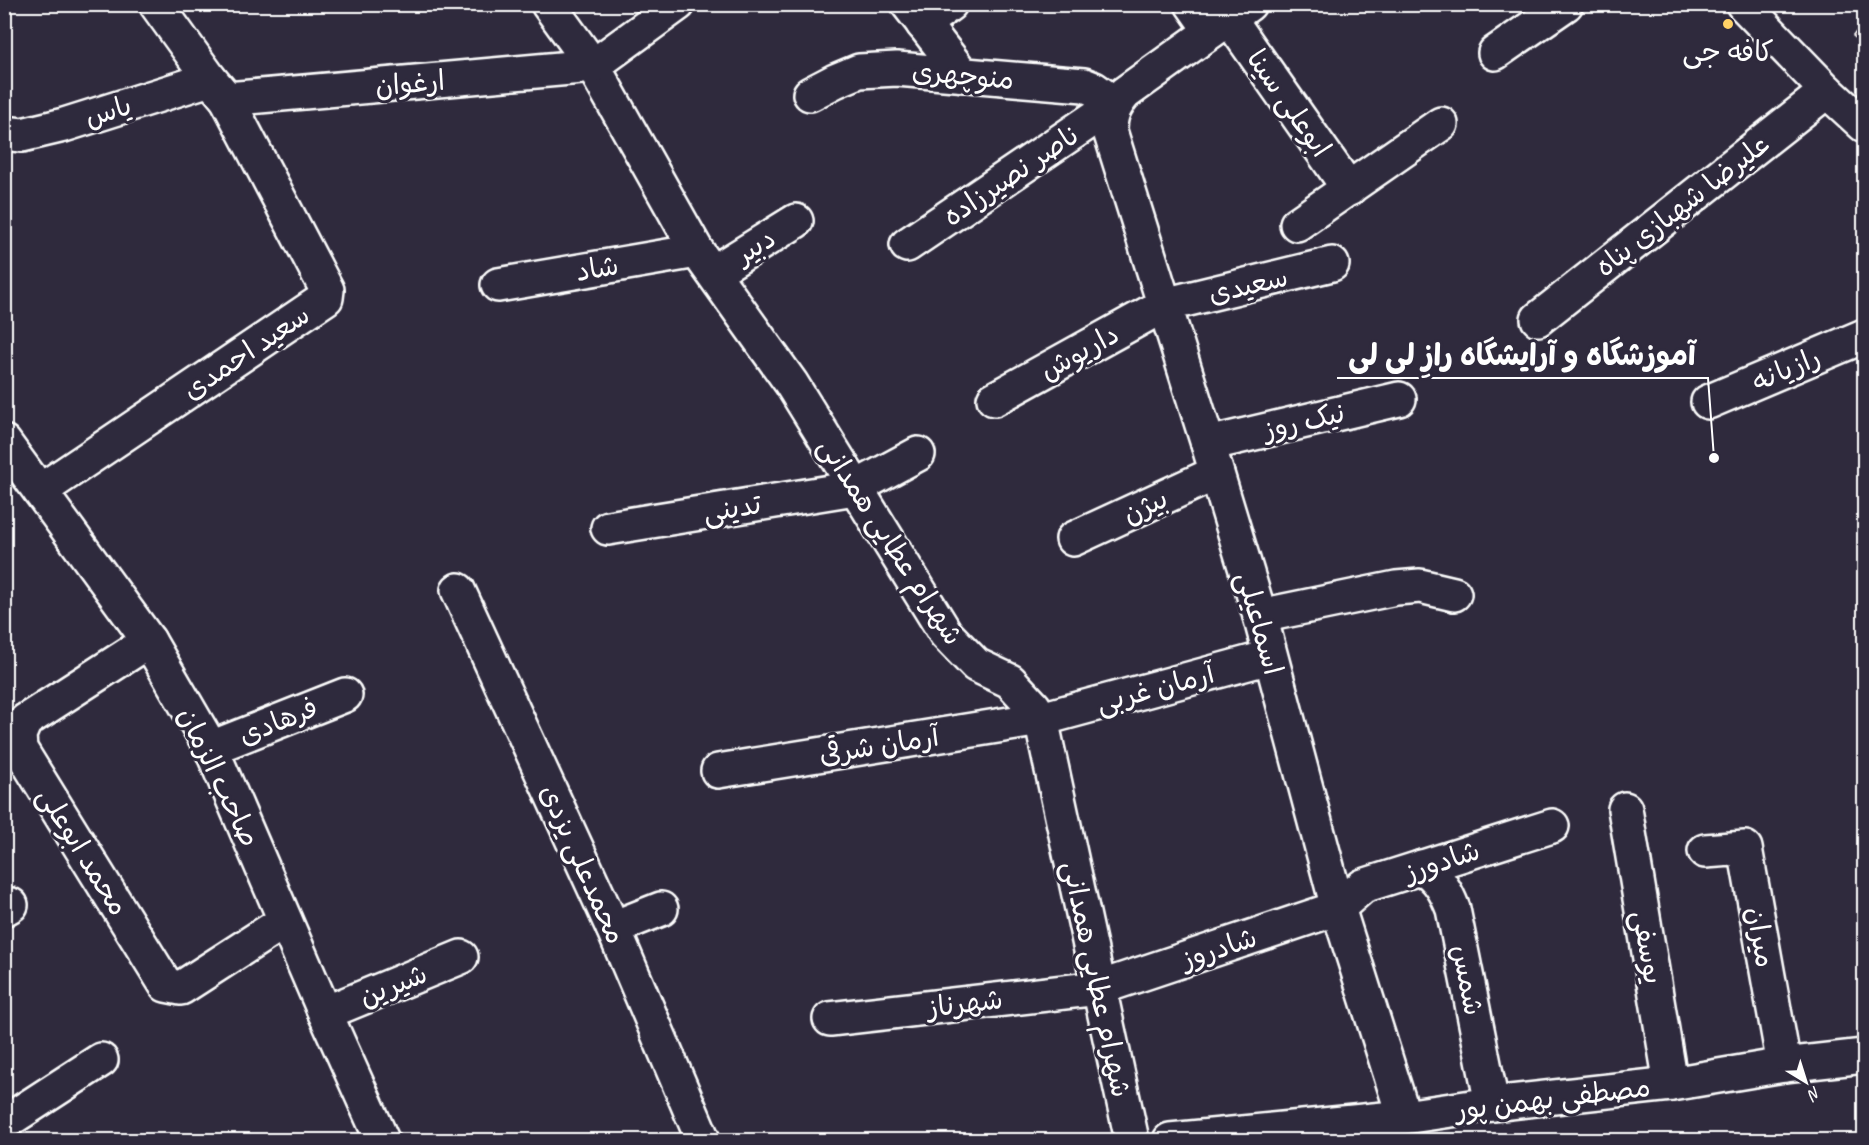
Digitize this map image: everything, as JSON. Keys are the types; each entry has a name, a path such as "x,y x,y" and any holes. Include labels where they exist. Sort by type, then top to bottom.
{"street":[{"path":"156,4 218,89"},
{"name":"شهرام عطایی همدانی","path":"548,4 593,66 705,261 791,384 946,634 976,665 1010,681 1035,707 1041,719 1132,1140"},
{"path":"593,66 678,4"},
{"path":"950,4 916,14 963,75"},
{"name":"ابوعلی سینا","path":"1192,4 1230,18 1349,189"},
{"path":"1495,53 1566,4"},
{"path":"1743,4 1827,91 1864,125"},
{"name":"ناصر نصیرزاده","path":"906,245 1113,118 1125,93 1230,18"},
{"name":"ارغوان","path":"218,89 593,66"},
{"name":"منوچهری","path":"810,94 859,71 897,69 1084,86 1094,89 1113,118"},
{"name":"یاس","path":"4,133 22,135 218,89"},
{"name":"سعید احمدی","path":"40,491 326,298 327,291 218,89"},
{"name":"علیرضا شهبازی پناه","path":"1538,319 1827,91"},
{"name":"اسماعیلی","path":"1113,118 1164,305 1260,616 1338,908 1404,1117"},
{"name":"ابوعلی سینا","path":"1297,224 1441,124"},
{"name":"دبیر","path":"705,261 796,221"},
{"name":"شاد","path":"498,285 705,261"},
{"name":"سعیدی","path":"1164,305 1332,264"},
{"name":"داریوش","path":"994,399 1164,305"},
{"name":"رازیانه","path":"1708,402 1864,336"},
{"name":"نیک روز","path":"1212,458 1399,399"},
{"name":"صاحب الزمان","path":"4,442 149,641 212,748 285,921 382,1140"},
{"name":"تدینی","path":"608,528 855,488 918,454"},
{"name":"بیژن","path":"1073,539 1212,458"},
{"path":"1260,616 1396,588 1420,586 1454,594"},
{"name":"محمدعلی یزدی","path":"458,590 613,928 703,1140"},
{"name":"محمد ابوعلی","path":"149,641 25,721 19,735 20,749 166,985 181,988 285,921"},
{"name":"آرمان غربی","path":"1041,719 1270,657"},
{"name":"فرهادی","path":"212,748 345,695"},
{"name":"آرمان شرقی","path":"718,771 1041,719"},
{"name":"یوسفی","path":"1625,809 1671,1084"},
{"name":"شادورز","path":"1338,908 1363,886 1552,826"},
{"name":"میران","path":"1705,851 1745,848 1784,1065"},
{"name":"شمس","path":"1422,867 1444,887 1453,909 1492,1104"},
{"name":"شادروز","path":"1099,988 1338,908"},
{"path":"613,928 661,909"},
{"name":"شیرین","path":"325,1013 461,957"},
{"name":"شهرناز","path":"830,1019 1099,988"},
{"name":"مصطفی بهمن پور","path":"1170,1140 1404,1117 1492,1104 1671,1084 1784,1065 1864,1056"},
{"path":"4,1123 101,1060"}],"building":[{"path":"1864,21 1864,46 1853,36"}],"place":[{"name":"کافه جی","path":"1728,24"},
{"name":"آموزشگاه و آرایشگاه رازِ لی لی","path":"1714,458"}]}
